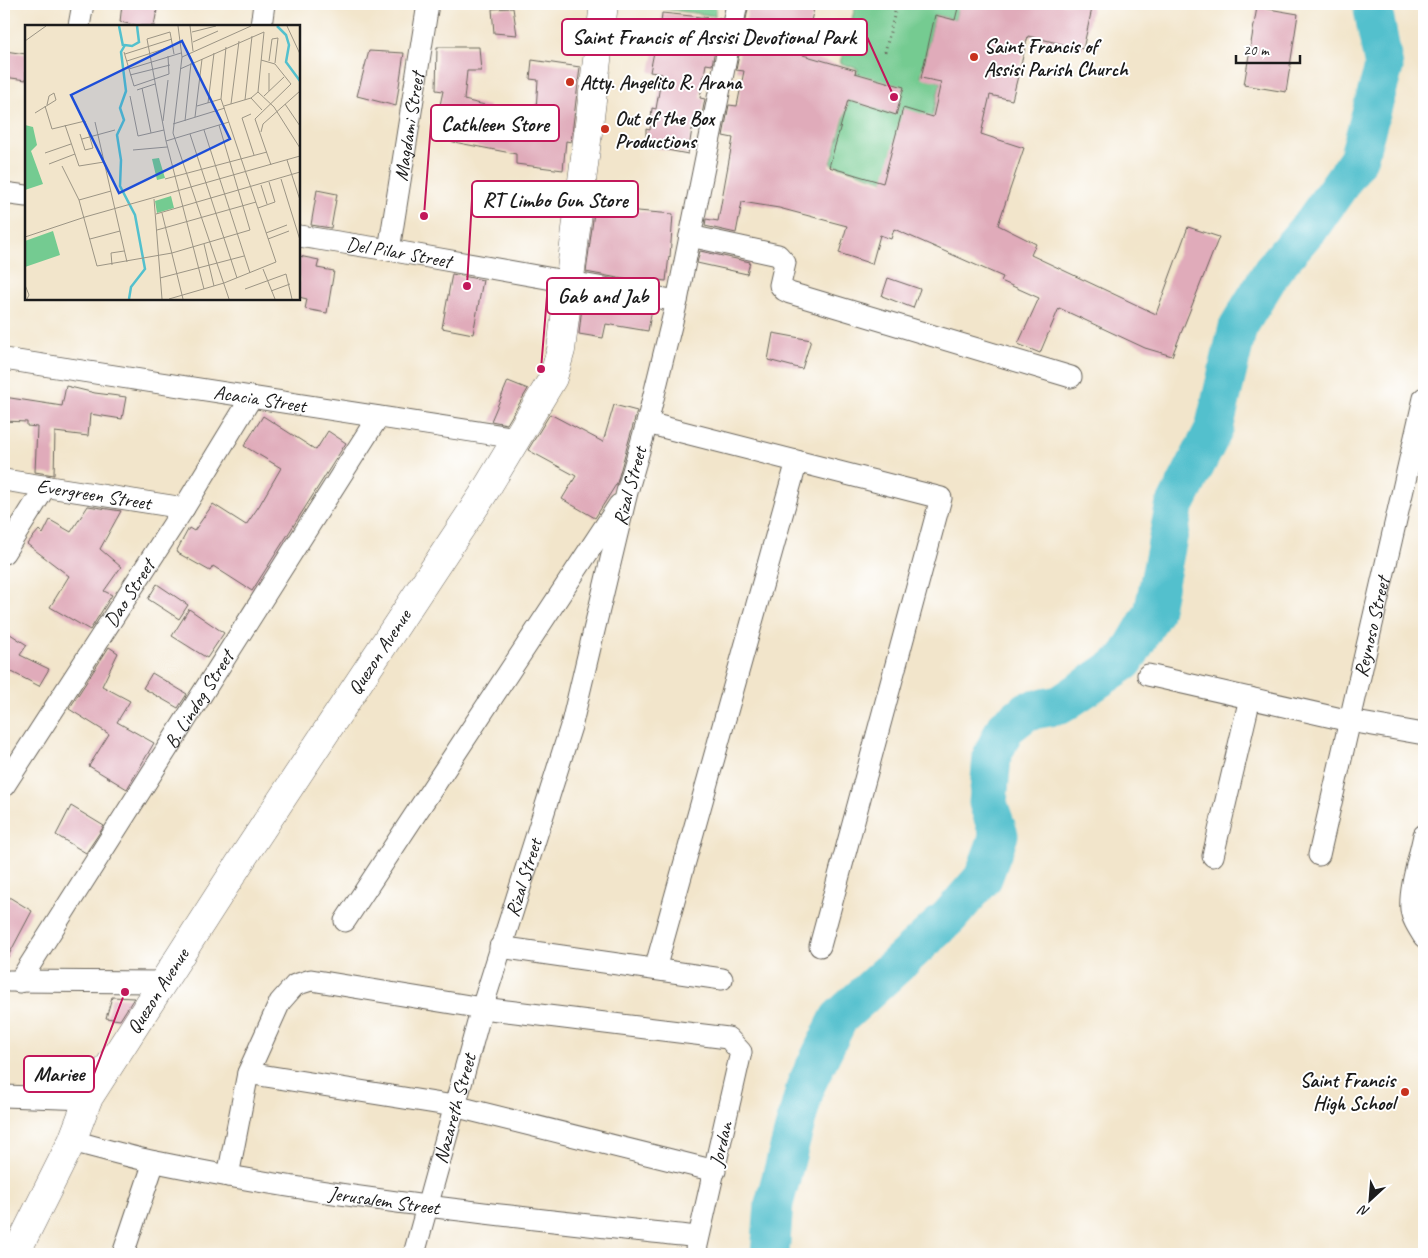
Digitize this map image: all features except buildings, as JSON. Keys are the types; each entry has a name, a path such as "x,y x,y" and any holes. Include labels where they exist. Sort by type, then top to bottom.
{"street":[{"path":"79,25 83,4"},
{"path":"260,25 264,4"},
{"name":"Magdami Street","path":"389,250 428,4"},
{"name":"Quezon Avenue","path":"18,1254 20,1245 72,1141 88,1099 246,853 482,496 553,378 561,350 604,4"},
{"name":"Rizal Street","path":"498,955 572,724 627,492 647,423 677,301 737,4"},
{"path":"4,193 25,196"},
{"name":"Del Pilar Street","path":"300,236 677,301"},
{"path":"690,236 778,255 785,263 780,285 790,293 1071,376"},
{"name":"Acacia Street","path":"4,359 517,438"},
{"name":"Dao Street","path":"4,786 184,508 251,398"},
{"name":"Reynoso Street","path":"1319,855 1424,398"},
{"name":"B. Lindog Street","path":"11,981 378,417"},
{"path":"647,423 941,498 820,946"},
{"path":"655,969 797,461"},
{"name":"Evergreen Street","path":"4,480 184,508"},
{"path":"4,553 46,486"},
{"path":"345,921 627,492"},
{"path":"1148,675 1350,721 1424,734"},
{"path":"1213,856 1250,698"},
{"path":"1424,835 1411,898 1411,910 1424,937"},
{"path":"498,955 655,969 722,979"},
{"name":"Nazareth Street","path":"414,1254 454,1106 498,955"},
{"path":"228,1176 248,1073 280,1002 295,985 310,980 482,1008"},
{"path":"11,981 163,982"},
{"name":"Jordan","path":"482,1008 728,1038 741,1052 697,1246"},
{"path":"248,1073 454,1106 715,1171"},
{"path":"4,1096 88,1099"},
{"name":"Jerusalem Street","path":"72,1141 154,1162 228,1176 697,1246"},
{"path":"123,1254 154,1162"}],"path":[{"path":"884,52 897,4"}],"green space":[{"path":"666,4 716,4 715,16 665,9"},
{"path":"856,4 959,4 955,20 935,15 921,77 941,82 913,190 831,164 858,69 840,63"}],"waterway":[{"path":"770,1254 774,1204 806,1085 839,1018 949,917 983,878 999,835 988,803 992,756 1005,728 1027,711 1060,705 1125,661 1153,613 1174,508 1214,429 1238,327 1274,268 1313,223 1358,159 1384,67 1372,4"}],"place":[{"name":"Saint Francis of Assisi Parish Church","path":"974,57"},
{"name":"Atty. Angelito R. Arana","path":"570,82"},
{"name":"Saint Francis of Assisi Devotional Park","path":"894,97"},
{"name":"Out of the Box Productions","path":"605,129"},
{"name":"Cathleen Store","path":"424,216"},
{"name":"RT Limbo Gun Store","path":"467,286"},
{"name":"Gab and Jab","path":"541,369"},
{"name":"Mariee","path":"125,992"},
{"name":"Saint Francis High School","path":"1405,1092"}]}
